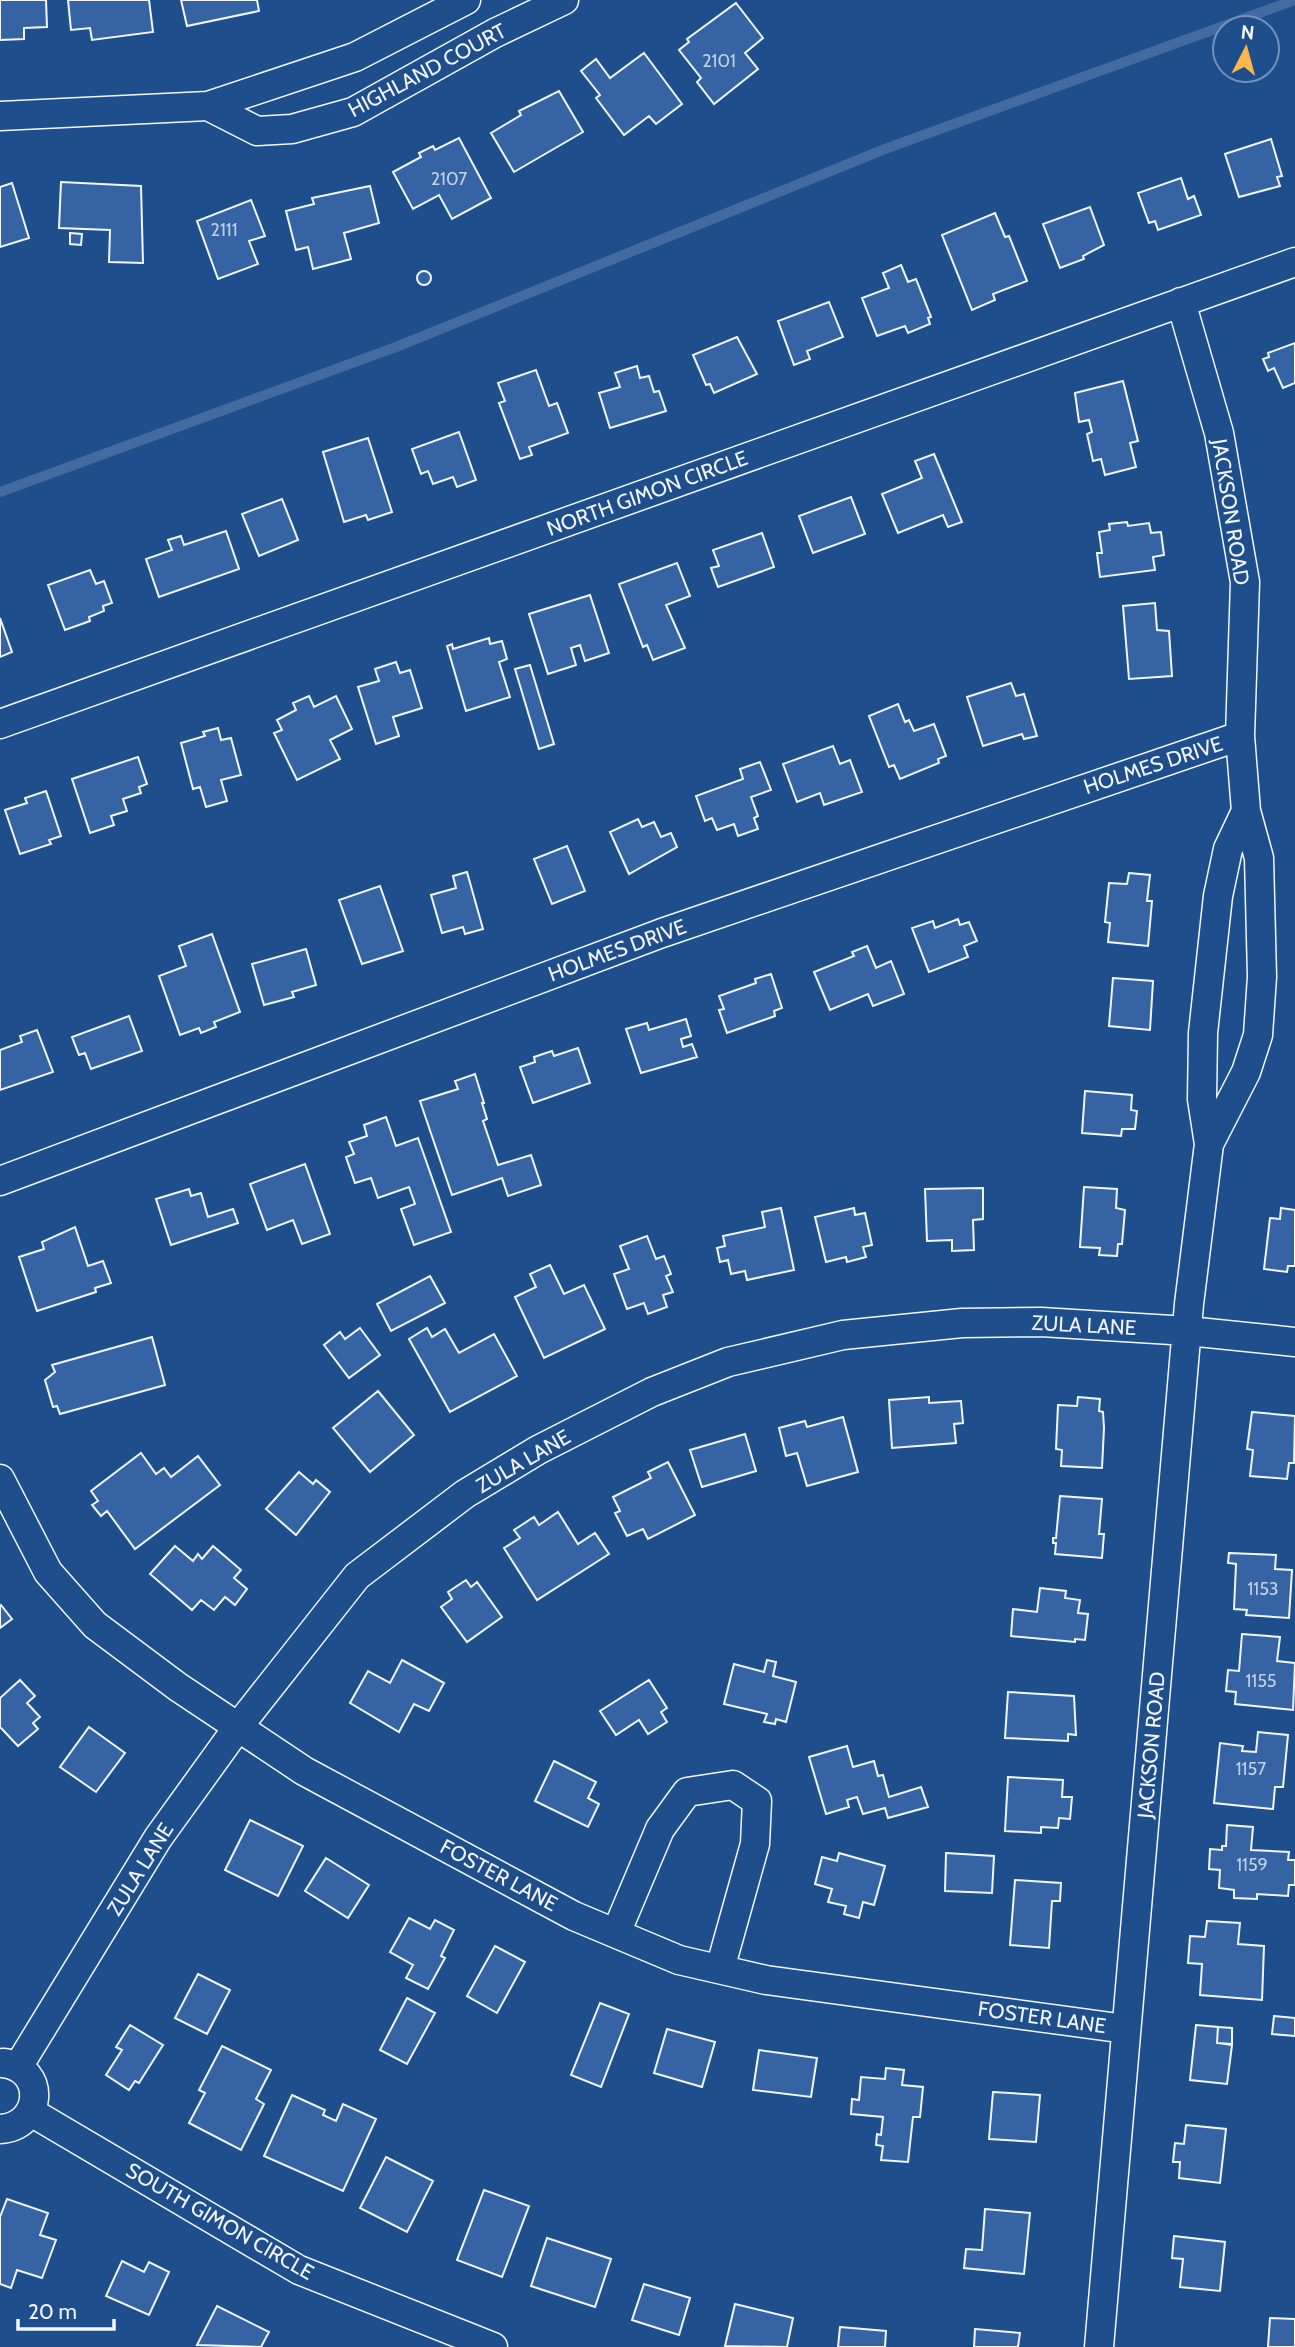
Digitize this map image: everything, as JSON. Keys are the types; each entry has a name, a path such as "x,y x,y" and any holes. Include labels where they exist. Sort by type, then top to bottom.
{"street":[{"name":"HIGHLAND COURT","path":"0,116 208,106 355,57 466,0"},
{"name":"HIGHLAND COURT","path":"208,106 257,131 292,129 353,112 495,33 564,0"},
{"name":"NORTH GIMON CIRCLE","path":"0,724 1295,262"},
{"name":"JACKSON ROAD","path":"1181,302 1219,433 1245,582 1240,736 1246,811 1259,858 1262,977 1258,1035 1246,1072 1209,1144"},
{"name":"HOLMES DRIVE","path":"0,1181 662,933 1240,736"},
{"name":"JACKSON ROAD","path":"1098,2347 1188,1331 1209,1144 1202,1098 1203,1032 1216,909 1228,849 1246,811"},
{"name":"ZULA LANE","path":"9,2065 158,1838 238,1727 357,1576 465,1494 538,1450 652,1392 728,1362 844,1335 975,1322 1041,1322 1188,1331 1295,1342"},
{"name":"FOSTER LANE","path":"0,1479 48,1572 95,1625 178,1687 304,1771 574,1916 679,1960 766,1980 1126,2029"},
{"path":"616,1933 660,1829 687,1792 733,1784 757,1801 755,1844 720,1969"},
{"path":"0,2129 20,2124 31,2112 36,2098 30,2077 9,2065"},
{"name":"SOUTH GIMON CIRCLE","path":"31,2112 299,2270 493,2347"}],"building":[{"path":"0,0 46,0 47,27 24,28 24,39 0,40"},
{"path":"68,0 149,0 153,32 92,40 90,28 71,30"},
{"path":"181,0 257,0 259,11 187,26"},
{"path":"736,3 763,38 745,53 758,69 714,104 697,82 701,78 679,50 689,42 687,39"},
{"path":"644,53 682,104 656,124 649,116 624,135 596,98 600,95 581,71 596,59 610,78"},
{"path":"559,91 583,132 514,172 491,133 521,115 519,111"},
{"path":"459,138 491,198 452,219 439,195 413,209 393,172 421,157 419,153 433,146 435,150"},
{"path":"1271,139 1282,176 1277,177 1280,186 1239,197 1225,154"},
{"path":"1181,178 1188,199 1194,196 1201,215 1158,230 1155,221 1149,223 1138,193"},
{"path":"61,182 141,186 143,263 109,262 110,230 59,228"},
{"path":"12,183 29,238 0,247 0,187"},
{"path":"370,186 379,223 344,233 351,259 313,269 308,247 296,250 286,211 314,204 312,198"},
{"path":"251,200 265,236 249,241 258,264 218,279 197,221"},
{"path":"1090,207 1104,245 1083,256 1084,259 1060,268 1043,224"},
{"path":"995,213 1005,237 1009,236 1027,281 993,294 995,300 972,310 942,235"},
{"path":"70,233 82,234 81,245 70,244"},
{"path":"901,265 908,282 916,279 931,317 928,318 930,324 908,333 905,326 877,336 862,298 889,288 883,273"},
{"path":"424,271 429,273 429,283 424,285 419,283 417,278 419,273"},
{"path":"829,302 843,337 807,351 810,359 794,365 778,321"},
{"path":"737,337 757,374 714,393 710,384 706,385 693,355"},
{"path":"1295,343 1295,383 1283,388 1274,368 1268,371 1263,359 1269,357 1268,353"},
{"path":"637,366 640,378 649,376 654,392 659,391 666,411 610,428 599,393 620,387 615,373"},
{"path":"536,370 549,406 557,403 568,433 529,447 532,455 520,459 499,403 505,401 498,383"},
{"path":"1123,381 1138,441 1130,443 1136,467 1105,475 1101,459 1093,461 1087,434 1092,432 1089,420 1079,422 1075,393"},
{"path":"459,432 476,480 457,487 453,477 433,484 428,471 421,474 412,449"},
{"path":"368,438 392,512 368,520 366,515 344,522 323,452"},
{"path":"934,454 962,522 948,527 943,515 898,533 882,494 922,478 915,461"},
{"path":"851,497 865,534 813,553 799,516"},
{"path":"282,499 298,540 259,556 242,514"},
{"path":"1127,522 1128,526 1149,523 1151,533 1161,532 1164,555 1153,557 1155,570 1100,577 1097,553 1102,553 1099,532 1110,530 1109,524"},
{"path":"226,531 239,569 159,597 146,559 172,550 168,540 181,536 184,545"},
{"path":"762,533 774,567 718,587 711,568 719,566 713,550"},
{"path":"677,563 690,596 666,605 685,648 653,660 647,645 643,647 619,584"},
{"path":"90,570 96,584 104,581 112,603 103,606 104,611 89,617 90,621 65,630 48,585"},
{"path":"590,595 609,653 585,661 580,645 571,648 576,665 548,674 529,614"},
{"path":"1155,603 1157,630 1169,631 1172,676 1129,679 1123,606"},
{"path":"0,618 12,652 0,657"},
{"path":"489,638 490,644 502,641 507,659 499,662 510,697 466,711 447,646 452,644 453,649"},
{"path":"396,662 400,673 410,670 422,708 393,717 399,736 376,744 358,687 379,681 375,669"},
{"path":"530,665 554,744 539,749 515,669"},
{"path":"1011,683 1016,696 1024,694 1037,736 1024,739 1022,734 983,746 967,697"},
{"path":"309,696 314,707 336,696 352,729 330,740 340,759 297,780 274,733 282,730 277,720 296,710 293,703"},
{"path":"898,704 905,722 909,720 914,731 934,724 946,756 938,759 939,763 900,779 894,765 889,767 869,716"},
{"path":"218,728 221,740 231,738 241,775 221,780 227,801 206,807 200,787 193,789 181,743 205,736 203,732"},
{"path":"833,746 840,764 850,760 862,792 824,805 820,793 797,802 783,764"},
{"path":"138,757 147,784 139,787 141,793 123,799 127,811 111,816 114,825 90,833 72,779"},
{"path":"760,762 771,790 751,797 758,816 754,818 758,829 738,836 734,824 717,830 712,818 705,821 696,796 743,779 740,769"},
{"path":"46,791 61,836 49,840 51,844 20,854 5,810 27,803 25,798"},
{"path":"638,819 642,827 654,822 661,837 671,833 677,847 629,874 610,832"},
{"path":"567,846 585,891 552,904 534,859"},
{"path":"467,872 483,929 465,934 463,927 442,933 431,895 456,888 453,876"},
{"path":"1129,873 1150,875 1147,901 1152,901 1148,946 1108,942 1110,923 1105,922 1109,883 1127,884"},
{"path":"380,886 403,951 362,964 339,900"},
{"path":"958,919 960,925 969,922 977,941 964,946 968,957 929,972 912,928 933,921 935,928"},
{"path":"212,934 240,1012 214,1022 216,1027 201,1033 199,1028 180,1035 159,976 186,966 179,946"},
{"path":"867,946 876,968 891,961 904,994 873,1006 868,994 830,1010 814,972 854,956 852,952"},
{"path":"306,949 316,985 292,992 294,997 264,1005 252,964"},
{"path":"771,974 782,1008 774,1011 775,1016 727,1033 719,1010 724,1009 719,996 756,983 755,979"},
{"path":"1113,978 1153,981 1150,1030 1109,1026"},
{"path":"129,1016 142,1051 91,1069 85,1053 79,1055 72,1037"},
{"path":"686,1019 691,1036 681,1039 683,1047 692,1044 697,1057 641,1073 626,1029 647,1023 649,1030"},
{"path":"37,1030 53,1072 0,1090 0,1050 22,1042 20,1036"},
{"path":"578,1048 590,1083 533,1103 520,1067 535,1062 534,1057 552,1051 554,1056"},
{"path":"475,1074 487,1119 483,1121 498,1165 531,1155 541,1185 508,1196 502,1178 452,1195 420,1101 458,1089 455,1081"},
{"path":"1085,1091 1132,1095 1131,1110 1137,1111 1135,1129 1122,1129 1121,1136 1082,1133"},
{"path":"386,1117 396,1146 418,1138 451,1232 414,1245 401,1209 415,1204 409,1187 378,1198 371,1178 355,1183 346,1157 354,1154 349,1142 367,1136 364,1125"},
{"path":"305,1164 330,1234 302,1244 293,1220 267,1230 250,1184"},
{"path":"1084,1187 1117,1189 1116,1208 1125,1210 1122,1244 1118,1244 1117,1256 1099,1255 1100,1248 1080,1247"},
{"path":"983,1188 983,1219 973,1220 974,1250 952,1251 952,1240 927,1241 925,1189"},
{"path":"189,1189 191,1196 201,1193 208,1217 233,1209 238,1223 171,1245 156,1199"},
{"path":"781,1208 794,1270 747,1280 745,1271 731,1274 728,1260 720,1262 717,1248 725,1246 723,1236 765,1227 762,1212"},
{"path":"854,1208 855,1215 865,1213 872,1245 863,1247 866,1257 847,1262 846,1257 826,1262 815,1217"},
{"path":"1281,1208 1295,1210 1295,1266 1288,1266 1287,1272 1264,1269 1270,1218 1280,1219"},
{"path":"75,1227 88,1266 103,1261 111,1283 95,1288 96,1292 37,1311 19,1257 44,1249 42,1242"},
{"path":"647,1236 656,1259 664,1256 671,1274 666,1276 673,1292 663,1295 667,1307 648,1314 644,1303 627,1309 614,1274 629,1269 620,1246"},
{"path":"550,1265 564,1294 584,1285 605,1329 544,1358 515,1297 536,1287 530,1274"},
{"path":"430,1276 445,1303 391,1331 377,1304"},
{"path":"360,1328 380,1355 349,1378 324,1345 340,1332 345,1339"},
{"path":"427,1328 432,1337 445,1329 459,1353 494,1334 517,1376 450,1412 409,1339"},
{"path":"152,1337 165,1385 60,1414 57,1406 53,1407 45,1380 55,1372 52,1365"},
{"path":"378,1391 414,1435 370,1472 333,1428"},
{"path":"929,1397 929,1403 961,1401 963,1423 954,1424 956,1443 892,1448 889,1400"},
{"path":"1078,1397 1100,1399 1099,1411 1103,1412 1104,1428 1102,1468 1061,1466 1062,1450 1056,1449 1058,1405 1077,1406"},
{"path":"1252,1412 1295,1416 1294,1463 1289,1463 1287,1479 1250,1476 1253,1450 1247,1449"},
{"path":"843,1417 858,1472 807,1486 797,1453 786,1456 779,1428 805,1421 807,1427"},
{"path":"745,1434 756,1471 702,1487 690,1450"},
{"path":"141,1453 156,1474 164,1468 171,1477 198,1456 220,1485 135,1549 107,1511 101,1516 92,1505 98,1501 91,1491"},
{"path":"668,1462 695,1515 648,1539 643,1529 627,1536 615,1513 620,1511 613,1497 651,1478 648,1472"},
{"path":"299,1472 313,1484 316,1480 330,1492 296,1535 266,1509"},
{"path":"1060,1496 1102,1499 1099,1534 1104,1534 1102,1558 1055,1554 1056,1543 1053,1543 1053,1538 1056,1538"},
{"path":"558,1512 578,1544 595,1533 609,1554 537,1600 504,1548 520,1538 514,1530 534,1517 539,1525"},
{"path":"175,1546 193,1561 198,1554 202,1559 213,1546 241,1570 234,1578 247,1589 235,1605 225,1597 214,1610 201,1600 192,1610 150,1574"},
{"path":"1229,1553 1276,1555 1275,1569 1292,1570 1289,1618 1246,1615 1247,1610 1234,1609 1236,1564 1228,1563"},
{"path":"466,1580 471,1587 477,1582 502,1617 467,1642 441,1607 452,1599 448,1592"},
{"path":"1040,1588 1066,1591 1065,1598 1080,1600 1078,1613 1088,1614 1085,1640 1075,1639 1075,1642 1011,1636 1013,1609 1037,1612"},
{"path":"0,1606 12,1619 0,1628"},
{"path":"1242,1634 1280,1637 1277,1661 1295,1663 1293,1710 1235,1704 1236,1692 1226,1691 1228,1670 1239,1671"},
{"path":"402,1660 444,1683 429,1711 414,1704 399,1732 350,1703 368,1671 390,1683"},
{"path":"767,1660 776,1662 773,1676 796,1682 786,1722 776,1719 775,1724 764,1722 767,1714 724,1704 734,1664 764,1672"},
{"path":"20,1680 35,1696 27,1703 40,1717 33,1723 38,1729 18,1746 0,1727 0,1698"},
{"path":"649,1680 667,1708 661,1712 667,1722 648,1734 639,1720 616,1735 600,1711"},
{"path":"1008,1692 1074,1696 1076,1735 1068,1734 1068,1741 1005,1738"},
{"path":"89,1727 125,1753 96,1792 60,1767"},
{"path":"1258,1732 1288,1735 1283,1787 1275,1787 1273,1809 1214,1803 1220,1743 1243,1746 1242,1751 1256,1752"},
{"path":"847,1746 853,1767 874,1761 878,1776 883,1775 889,1797 921,1787 928,1807 888,1818 885,1808 863,1814 857,1797 847,1800 849,1807 826,1814 809,1757"},
{"path":"554,1761 596,1782 588,1798 599,1804 588,1827 535,1801"},
{"path":"1008,1777 1063,1780 1062,1797 1072,1797 1070,1819 1059,1818 1058,1828 1041,1827 1041,1833 1005,1831"},
{"path":"250,1820 303,1846 278,1896 225,1870"},
{"path":"1227,1825 1253,1827 1251,1850 1289,1852 1288,1860 1295,1860 1295,1885 1289,1885 1288,1896 1257,1894 1257,1899 1234,1898 1234,1890 1219,1888 1220,1870 1209,1869 1210,1849 1222,1850 1222,1846 1226,1846"},
{"path":"839,1853 885,1866 874,1905 863,1902 859,1918 844,1914 846,1906 828,1902 832,1889 815,1884 822,1857 837,1861"},
{"path":"946,1853 994,1856 992,1893 945,1891"},
{"path":"326,1858 369,1885 348,1918 305,1891"},
{"path":"1015,1880 1061,1883 1060,1901 1052,1901 1049,1948 1010,1945"},
{"path":"409,1918 430,1929 435,1920 454,1930 441,1956 445,1958 428,1989 406,1978 413,1965 390,1952"},
{"path":"1207,1921 1240,1923 1238,1944 1264,1946 1262,2000 1200,1995 1202,1964 1188,1963 1190,1936 1205,1937"},
{"path":"495,1946 525,1962 497,2013 467,1996"},
{"path":"198,1974 230,1990 207,2034 175,2018"},
{"path":"407,1998 435,2013 407,2064 380,2050"},
{"path":"600,2003 629,2014 601,2087 571,2075"},
{"path":"1274,2016 1295,2018 1295,2036 1272,2034"},
{"path":"130,2025 163,2045 139,2083 135,2081 129,2090 106,2075 122,2050 116,2047"},
{"path":"1196,2025 1218,2027 1217,2043 1232,2045 1227,2084 1190,2080"},
{"path":"1218,2027 1232,2028 1232,2044 1217,2043"},
{"path":"667,2029 715,2042 702,2087 654,2073"},
{"path":"222,2046 271,2070 256,2099 264,2104 241,2150 189,2123 205,2093 199,2090"},
{"path":"759,2050 817,2058 811,2097 753,2090"},
{"path":"886,2068 904,2070 902,2085 923,2087 920,2117 913,2117 908,2162 881,2160 883,2146 876,2145 877,2134 881,2135 883,2117 851,2114 852,2099 859,2100 861,2077 885,2079"},
{"path":"993,2092 1040,2095 1036,2142 989,2139"},
{"path":"292,2095 325,2110 323,2115 336,2121 343,2104 376,2119 343,2191 264,2156"},
{"path":"1186,2125 1226,2129 1220,2183 1179,2178 1180,2162 1173,2162 1175,2143 1184,2144"},
{"path":"386,2157 433,2181 407,2232 360,2208"},
{"path":"484,2190 529,2206 502,2277 457,2260"},
{"path":"7,2199 48,2213 40,2235 56,2240 42,2278 17,2270 11,2288 0,2284 0,2217"},
{"path":"985,2209 1030,2213 1024,2274 964,2268 966,2249 982,2250"},
{"path":"1174,2236 1225,2242 1220,2291 1180,2287 1183,2259 1172,2258"},
{"path":"547,2238 611,2259 595,2307 531,2286"},
{"path":"122,2261 144,2272 149,2262 169,2272 149,2315 106,2296"},
{"path":"644,2284 690,2298 679,2335 632,2320"},
{"path":"735,2304 793,2318 787,2347 725,2346"},
{"path":"217,2306 269,2332 261,2347 197,2345"},
{"path":"1270,2318 1295,2319 1295,2347 1268,2347"},
{"path":"840,2327 886,2331 885,2347 838,2347"},
{"path":"975,2329 1020,2333 1018,2347 974,2347"}],"waterway":[{"path":"0,492 396,347 885,149 1295,0"}]}
